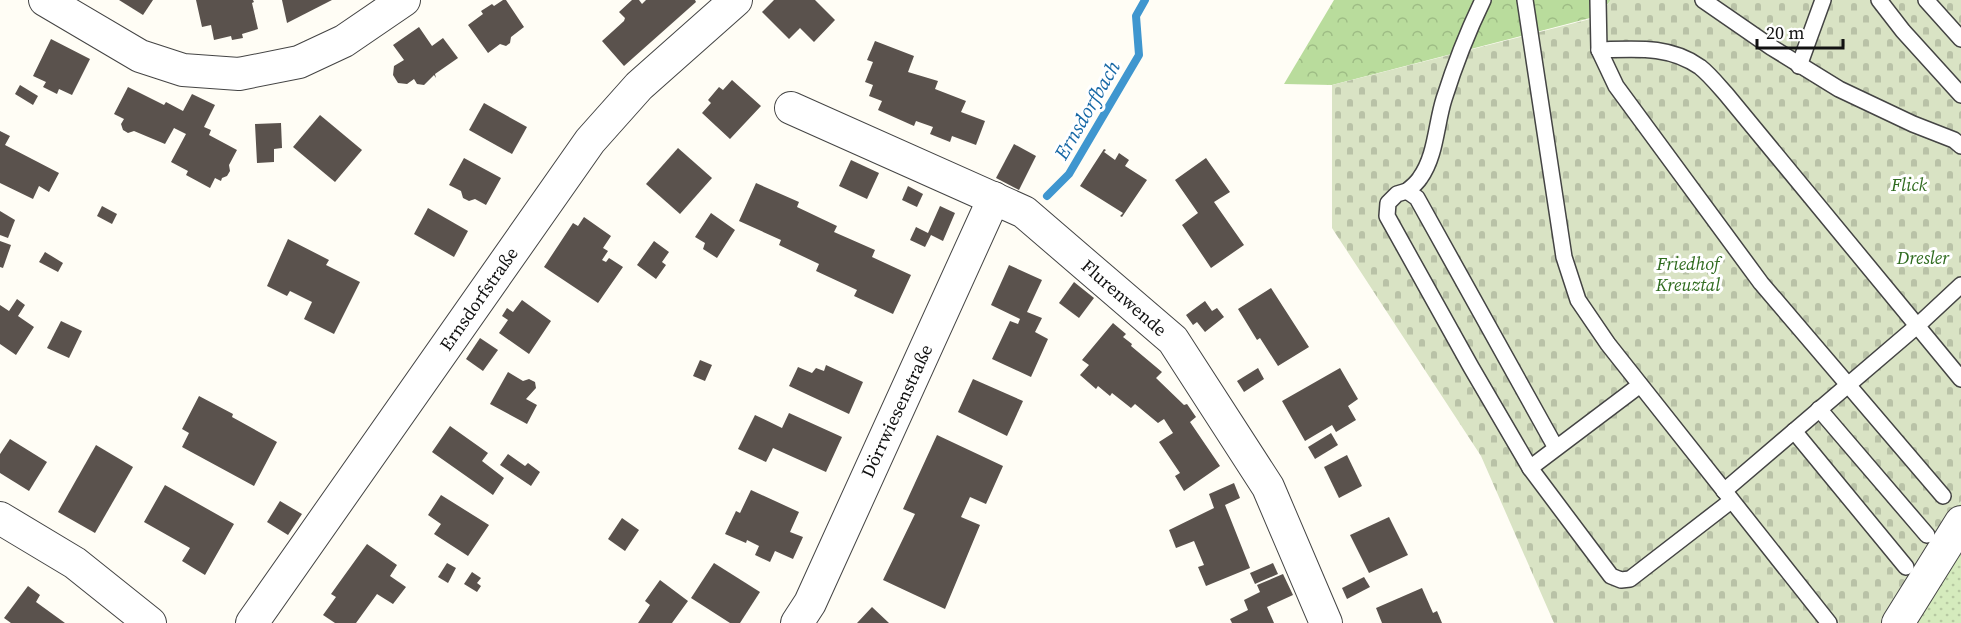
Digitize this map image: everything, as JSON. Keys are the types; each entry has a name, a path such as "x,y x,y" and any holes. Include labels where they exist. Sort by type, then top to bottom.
{"street":[{"path":"45,0 140,56 183,70 239,74 299,62 344,41 404,0"},
{"name":"Ernsdorfstraße","path":"252,623 590,141 639,86 736,0"},
{"name":"Flurenwende","path":"791,108 1024,212 1173,340 1268,487 1326,623"},
{"name":"Dörrwiesenstraße","path":"797,623 814,593 994,198"},
{"path":"0,518 75,562 150,623"},
{"path":"1898,623 1961,522"}],"lane":[{"path":"1483,0 1461,47 1442,105 1425,170 1407,191 1397,194 1388,203 1387,216 1530,468 1611,576 1621,580 1630,579 1727,496 1794,431 1917,326 1961,285"},
{"path":"1525,0 1564,257 1578,300 1608,344 1828,623"},
{"path":"1598,0 1599,50 1616,86 1761,283 1943,496"},
{"path":"1703,0 1799,66 1839,89 1913,124 1959,138"},
{"path":"1799,66 1823,0"},
{"path":"1879,0 1903,31 1961,95"},
{"path":"1926,0 1961,39"},
{"path":"1599,50 1654,48 1679,55 1701,68 1726,94 1961,379"},
{"path":"1407,191 1417,198 1556,448"},
{"path":"1530,468 1640,385"},
{"path":"1819,409 1927,535"},
{"path":"1794,431 1906,567"}],"green space":[{"path":"1334,0 1611,0 1598,16 1332,85 1284,84"},
{"name":"Friedhof Kreuztal","path":"1611,0 1961,0 1961,501 1883,623 1554,623 1481,456 1332,228 1332,85 1598,17"},
{"path":"1961,501 1961,623 1883,623"}],"building":[{"path":"119,0 153,0 143,15"},
{"path":"196,0 253,0 258,29 242,34 243,38 232,40 231,36 214,40 211,25 202,27"},
{"path":"282,0 332,0 287,23"},
{"path":"506,0 524,27 511,37 510,43 506,46 500,44 488,53 468,25 483,14 481,11"},
{"path":"632,0 639,0 642,4 646,0 695,0 696,2 624,66 602,41 624,21 625,18 619,12"},
{"path":"774,0 815,0 835,20 814,42 800,28 789,39 762,12"},
{"path":"419,27 432,46 443,38 458,58 435,74 436,78 434,75 424,85 417,84 414,79 407,84 398,83 393,75 394,66 404,60 393,45"},
{"path":"51,39 90,59 72,95 59,89 57,94 43,87 46,82 33,76"},
{"path":"875,41 914,56 908,72 938,81 935,89 966,101 961,112 985,121 976,145 952,136 950,142 930,134 933,127 916,121 914,126 878,110 882,101 869,96 873,85 865,82 873,62 867,60"},
{"path":"732,80 761,106 730,139 702,113 711,103 708,100 719,87 723,90"},
{"path":"20,85 38,96 33,105 15,94"},
{"path":"128,87 164,105 166,102 183,111 192,94 215,105 204,127 211,130 209,135 237,150 229,165 230,171 227,176 221,181 215,178 210,188 186,175 188,171 171,162 186,134 174,128 165,144 134,131 128,133 123,130 121,124 124,119 114,114"},
{"path":"484,103 527,127 512,154 469,130"},
{"path":"320,115 362,150 335,182 293,147"},
{"path":"281,123 282,148 274,149 274,162 257,163 255,124"},
{"path":"0,131 10,136 5,145 59,173 49,192 39,186 33,199 0,183"},
{"path":"1014,144 1036,156 1019,190 996,178"},
{"path":"678,148 712,178 680,214 646,184"},
{"path":"1104,149 1106,150 1104,152 1115,160 1119,153 1129,160 1125,166 1147,180 1122,217 1120,216 1123,213 1080,186"},
{"path":"464,158 501,178 486,205 475,199 469,201 463,198 461,191 449,185"},
{"path":"1206,158 1230,192 1214,202 1244,245 1211,268 1182,225 1198,213 1175,180"},
{"path":"851,160 879,173 867,199 839,186"},
{"path":"756,183 799,202 797,207 837,226 834,232 875,250 872,257 911,275 893,314 854,296 857,290 816,271 819,264 779,245 781,240 739,221"},
{"path":"908,186 923,194 917,207 902,200"},
{"path":"102,206 117,214 112,224 97,216"},
{"path":"940,206 955,213 943,241 931,235 925,247 910,240 916,227 928,233"},
{"path":"428,208 468,231 454,257 414,234"},
{"path":"0,211 15,220 8,238 0,235"},
{"path":"711,213 735,230 717,258 703,249 705,243 695,237"},
{"path":"584,217 611,236 603,248 608,251 602,260 606,262 609,258 623,267 598,303 544,267 573,223 578,226"},
{"path":"288,239 329,260 326,265 360,282 334,334 304,319 312,302 290,291 287,296 267,286"},
{"path":"0,241 11,245 3,268 0,267"},
{"path":"654,241 669,252 662,262 666,265 656,279 637,265"},
{"path":"45,252 63,263 58,272 39,262"},
{"path":"1009,265 1042,280 1027,312 1042,318 1035,332 1048,339 1031,377 992,359 1010,321 1018,324 1020,319 991,305"},
{"path":"1074,282 1094,298 1079,318 1059,303"},
{"path":"1271,288 1309,347 1278,366 1260,338 1257,340 1238,309"},
{"path":"17,299 25,305 18,316 34,327 16,355 0,344 0,305 9,311"},
{"path":"522,300 551,321 529,354 499,333 508,320 502,316 507,308 513,312"},
{"path":"1205,301 1212,311 1217,308 1224,317 1205,332 1197,322 1193,325 1186,315"},
{"path":"61,321 82,331 69,358 47,348"},
{"path":"1113,323 1126,334 1123,337 1132,344 1131,346 1162,372 1156,378 1184,405 1187,404 1196,417 1190,422 1220,466 1184,491 1175,476 1180,473 1159,442 1173,433 1164,419 1158,423 1135,404 1131,408 1112,393 1110,396 1098,386 1096,389 1080,375 1089,365 1082,360"},
{"path":"480,338 498,350 483,371 466,359"},
{"path":"700,360 712,365 705,381 693,376"},
{"path":"826,365 863,382 849,414 789,386 798,367 812,373 816,368 824,371"},
{"path":"1258,368 1264,379 1244,392 1237,381"},
{"path":"1340,368 1358,399 1348,406 1356,420 1336,432 1332,425 1305,441 1282,401"},
{"path":"508,372 523,381 529,379 535,382 536,388 526,399 537,405 527,424 490,404"},
{"path":"973,379 1023,401 1007,436 958,412"},
{"path":"199,396 277,442 254,486 182,447 189,433 182,429"},
{"path":"789,413 842,437 826,472 773,448 766,462 738,449 755,415 782,428"},
{"path":"450,426 488,453 482,461 504,478 493,495 432,452"},
{"path":"1331,433 1338,445 1315,459 1308,447"},
{"path":"937,435 1003,466 986,504 970,497 961,517 980,525 945,609 883,580 915,514 903,509"},
{"path":"10,439 47,462 29,491 0,473 0,454"},
{"path":"96,445 133,467 95,533 58,512"},
{"path":"508,454 525,466 528,463 540,472 531,486 500,465"},
{"path":"1347,455 1362,486 1339,498 1324,467"},
{"path":"1234,483 1240,498 1225,505 1250,568 1206,586 1198,567 1204,565 1194,541 1176,548 1169,530 1214,508 1209,494"},
{"path":"165,485 234,524 205,575 182,561 190,548 144,522"},
{"path":"751,490 799,512 790,532 803,537 793,559 775,551 770,562 755,555 759,546 725,534 736,511 740,513"},
{"path":"441,495 489,525 468,556 434,534 441,524 428,515"},
{"path":"280,501 302,514 288,535 267,522"},
{"path":"1389,517 1408,555 1369,573 1350,535"},
{"path":"622,518 639,530 625,551 608,539"},
{"path":"367,544 397,565 390,576 406,587 393,604 377,594 356,623 335,623 323,615 336,597 331,594"},
{"path":"447,563 456,568 448,583 438,577"},
{"path":"714,563 760,592 740,623 730,623 691,598"},
{"path":"1273,563 1278,574 1255,584 1250,573"},
{"path":"472,572 481,578 477,583 481,586 477,592 464,584"},
{"path":"1283,574 1293,595 1267,607 1274,623 1232,623 1230,619 1248,610 1244,600 1260,592 1257,585"},
{"path":"1364,577 1370,587 1347,599 1342,588"},
{"path":"660,580 688,601 672,623 638,623 650,605 645,601"},
{"path":"28,586 40,595 36,602 65,623 11,623 4,618"},
{"path":"1422,588 1433,613 1437,611 1442,623 1382,623 1376,608"},
{"path":"872,607 889,623 857,623"}],"waterway":[{"name":"Ernsdorfbach","path":"1047,196 1069,174 1139,55 1136,16 1145,0"}],"park label":[{"name":"Flick","path":"1909,185"},
{"name":"Dresler","path":"1923,258"}]}
